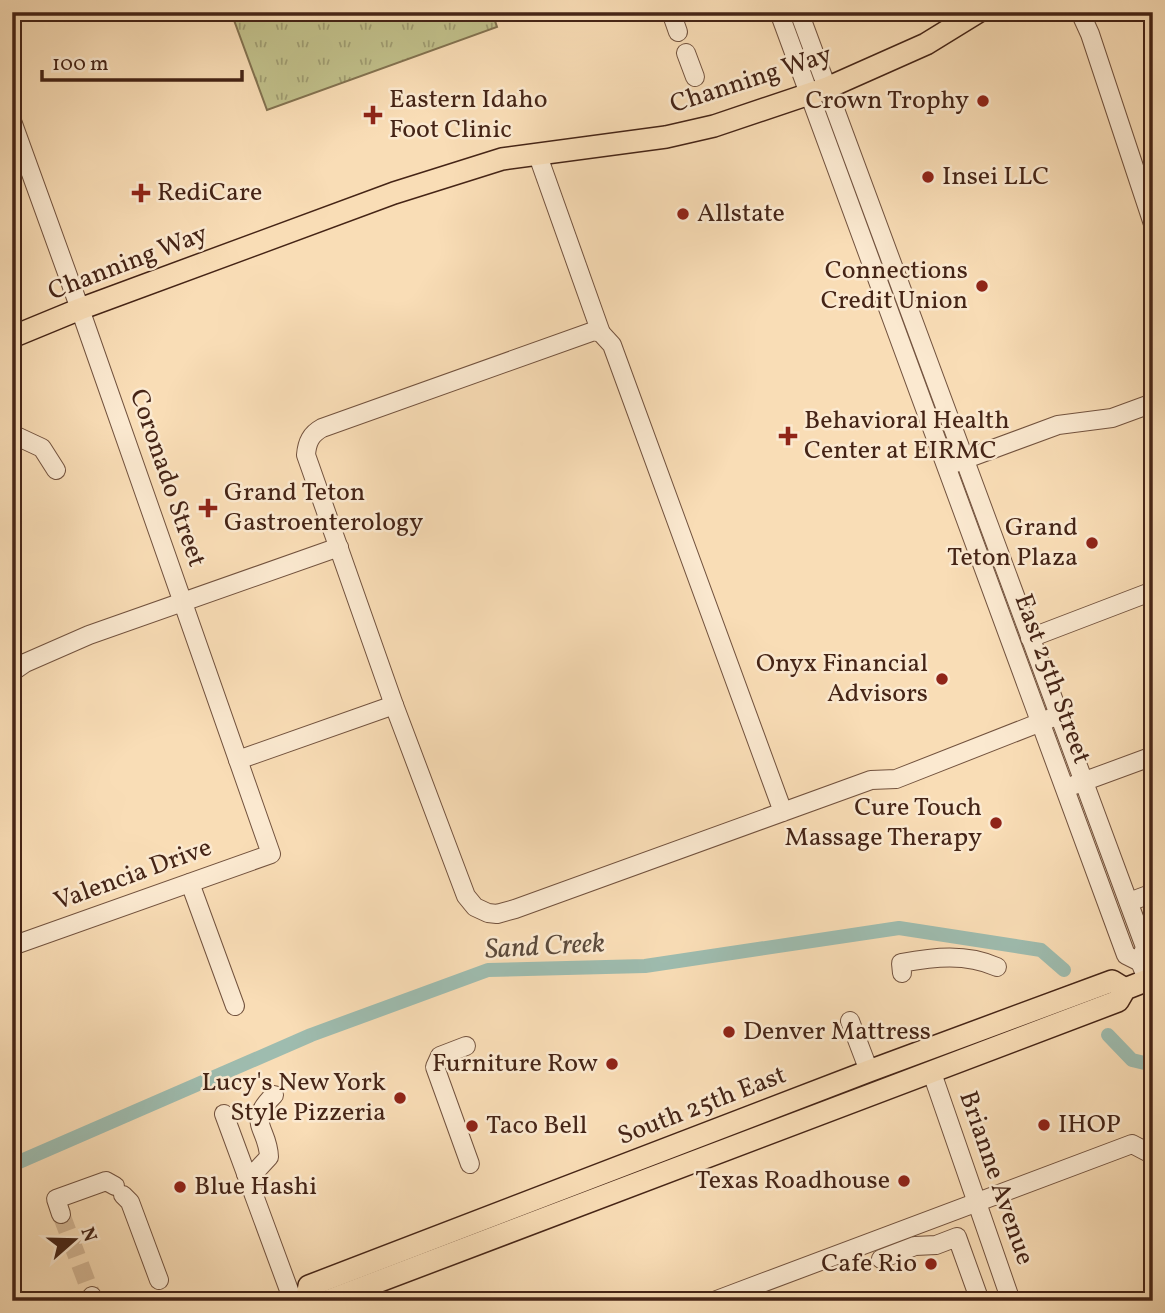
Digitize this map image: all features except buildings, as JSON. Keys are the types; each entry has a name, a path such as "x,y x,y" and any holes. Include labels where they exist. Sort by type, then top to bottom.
{"main road":[{"name":"Channing Way","path":"12,337 80,309 422,184 502,159 617,145 685,134 714,126 817,91 926,44 978,12"},
{"name":"South 25th East","path":"307,1300 309,1286 603,1185 830,1111 1118,1001 1125,989 1148,978"},
{"name":"South 25th East","path":"603,1185 869,1071 1112,981 1125,989"},
{"path":"830,1111 845,1095 870,1083 869,1071"}],"street":[{"path":"671,12 678,32"},
{"name":"East 25th Street","path":"779,12 817,91 964,459 1145,947 1148,978"},
{"name":"East 25th Street","path":"799,12 817,91 945,467 1126,955 1148,978"},
{"path":"1080,12 1093,43 1153,224"},
{"path":"686,53 695,77"},
{"name":"Coronado Street","path":"12,121 271,854"},
{"path":"537,153 601,333 612,345 783,812"},
{"path":"601,333 594,331 322,428 313,433 307,445 306,455 394,705 466,896 475,906 488,913 497,914 543,900 871,780 895,779 1059,715"},
{"path":"945,467 1058,425 1112,418 1153,403"},
{"path":"12,434 43,447 56,470"},
{"path":"12,672 36,658 89,635 339,547"},
{"path":"1030,638 1153,592"},
{"path":"238,760 394,705"},
{"path":"1064,789 1153,756"},
{"name":"Valencia Drive","path":"12,946 271,854"},
{"path":"190,883 235,1006"},
{"path":"1129,902 1153,894"},
{"path":"902,973 901,963 932,958 979,959 997,967"},
{"path":"850,1021 869,1071"},
{"path":"466,1046 440,1056 435,1067 470,1164"},
{"name":"Brianne Avenue","path":"932,1073 1011,1301"},
{"path":"246,1174 257,1170 269,1157 258,1114 264,1104 274,1096"},
{"path":"224,1114 246,1174 307,1300"},
{"path":"714,1301 1132,1144 1153,1155"},
{"path":"61,1214 55,1199 106,1181 130,1202 159,1280"},
{"path":"881,1259 915,1246 936,1245 957,1237 980,1301"}],"green space":[{"path":"231,12 492,12 497,27 267,110"}],"waterway":[{"name":"Sand Creek","path":"12,1165 311,1035 488,970 645,966 899,928 1041,950 1064,970"},
{"name":"Sand Creek","path":"1108,1035 1132,1060 1153,1065"}],"tunnel":[{"path":"61,1214 92,1296"}],"place":[{"name":"Crown Trophy","path":"983,101"},
{"name":"Eastern Idaho Foot Clinic","path":"373,115"},
{"name":"Insei LLC","path":"928,177"},
{"name":"RediCare","path":"141,193"},
{"name":"Allstate","path":"683,214"},
{"name":"Connections Credit Union","path":"982,286"},
{"name":"Behavioral Health Center at EIRMC","path":"788,436"},
{"name":"Grand Teton Gastroenterology","path":"208,508"},
{"name":"Grand Teton Plaza","path":"1092,543"},
{"name":"Onyx Financial Advisors","path":"942,679"},
{"name":"Cure Touch Massage Therapy","path":"996,823"},
{"name":"Denver Mattress","path":"729,1032"},
{"name":"Furniture Row","path":"612,1064"},
{"name":"Lucy's New York Style Pizzeria","path":"400,1098"},
{"name":"IHOP","path":"1044,1125"},
{"name":"Taco Bell","path":"472,1126"},
{"name":"Texas Roadhouse","path":"904,1181"},
{"name":"Blue Hashi","path":"180,1187"},
{"name":"Cafe Rio","path":"931,1264"}]}
